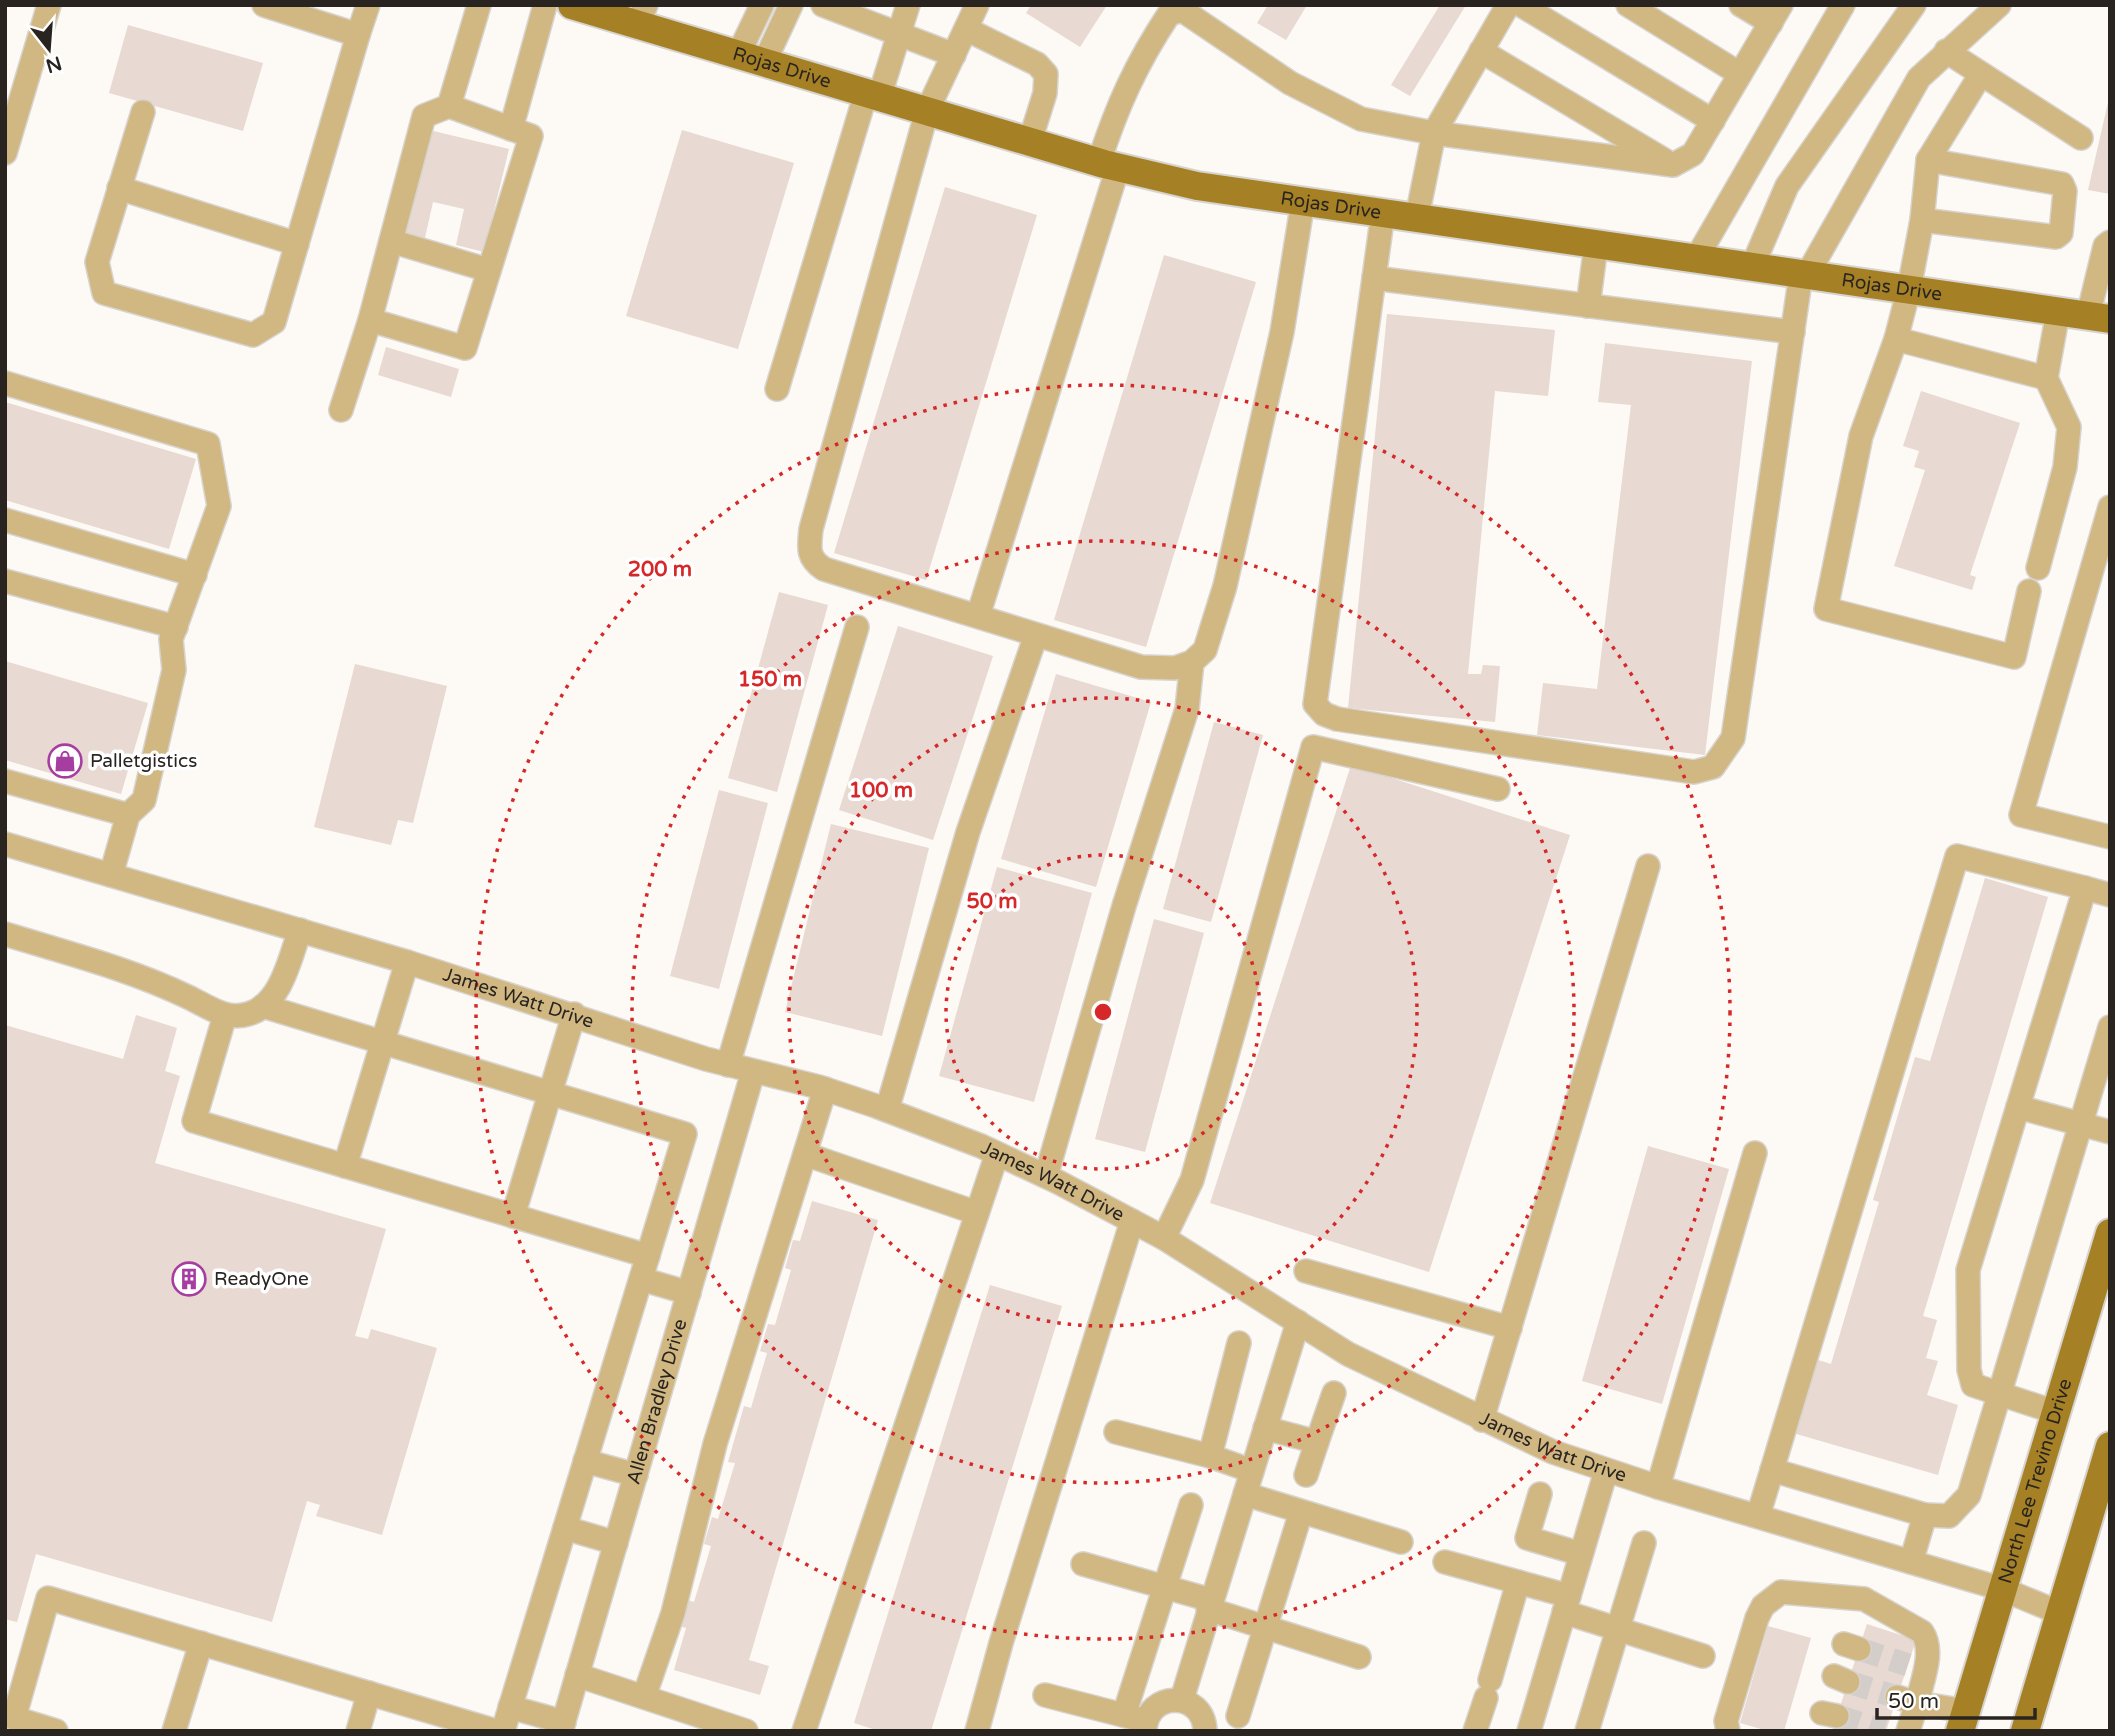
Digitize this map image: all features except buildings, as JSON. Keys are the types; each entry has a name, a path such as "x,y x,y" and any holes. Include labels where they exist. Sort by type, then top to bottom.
{"main road":[{"name":"Rojas Drive","path":"572,5 642,15 751,59 1109,165 1197,186 2099,318"},
{"name":"North Lee Trevino Drive","path":"1963,1721 2110,1233"},
{"path":"2025,1731 2110,1446"}],"street":[{"path":"5,153 13,102 49,5"},
{"path":"264,5 358,35"},
{"path":"142,111 97,262 104,293 253,335 274,322 368,5"},
{"path":"449,106 479,5"},
{"path":"511,129 545,5"},
{"path":"751,59 762,5"},
{"path":"751,59 791,5"},
{"path":"823,5 954,55"},
{"path":"777,389 872,95 899,34 908,5"},
{"path":"1418,217 1434,133 1508,5"},
{"path":"1521,5 1713,121"},
{"path":"1628,5 1740,74"},
{"path":"978,616 1109,165 1116,107 1137,62 1168,14 1182,10 1290,83 1361,119 1434,133 1673,165 1693,155 1776,14 1741,5"},
{"path":"1696,259 1843,5"},
{"path":"1752,267 1787,187 1914,5"},
{"path":"1383,213 1315,704 1324,714 1337,719 1694,772 1713,767 1733,738 1793,332 1804,275 1919,78 1999,5"},
{"path":"1030,141 1045,93 1046,74 976,13 927,111 811,529 809,550 813,562 824,569 1141,667 1175,668 1192,662 1205,650 1225,586 1282,332 1303,201"},
{"path":"1481,51 1673,165"},
{"path":"1946,51 2081,138"},
{"path":"1981,74 1928,160 1922,220 1909,289 1896,339 1861,436 1826,609 2014,657 2029,591"},
{"path":"341,410 370,320 424,116 449,106 531,136 465,348 370,320"},
{"path":"1922,220 2056,237 2061,233 2065,191 2062,184 1928,160"},
{"path":"120,188 296,244"},
{"path":"390,240 488,270"},
{"path":"2099,318 2105,246 2110,242"},
{"path":"1588,306 1596,245"},
{"path":"1374,278 1793,332"},
{"path":"2038,568 2065,467 2069,426 2046,378 2059,312"},
{"path":"1896,339 2046,378"},
{"path":"5,383 208,444 219,506 172,639 174,670 144,800 128,815 111,875"},
{"path":"2110,507 2021,815 2110,837"},
{"path":"5,520 195,575"},
{"path":"5,581 176,627"},
{"path":"729,1065 857,627"},
{"path":"887,1111 968,832 1036,635"},
{"path":"1046,1176 1124,906 1187,709 1192,662"},
{"path":"1164,1237 1192,1181 1313,747 1498,789"},
{"path":"5,781 128,815"},
{"name":"James Watt Drive","path":"5,844 407,962 729,1065 825,1089 887,1111 1046,1176 1164,1237 1348,1354 1553,1452 1658,1487 2002,1589 2060,1613"},
{"path":"1758,1516 1957,856 2110,895"},
{"path":"1482,1420 1648,866"},
{"path":"2056,1412 1973,1385 1969,1370 1968,1270 2085,888"},
{"path":"5,934 153,980 225,1015 248,1014 263,1006 284,974 300,930"},
{"path":"345,1166 407,962"},
{"path":"263,1006 685,1134 503,1731"},
{"path":"513,1216 574,1014"},
{"path":"225,1015 194,1121 648,1256"},
{"path":"1772,1470 1925,1515 1950,1516 1969,1495 2110,1027"},
{"name":"Allen Bradley Drive","path":"563,1727 753,1072"},
{"path":"644,1697 673,1613 715,1444 825,1089"},
{"path":"2018,1107 2110,1132"},
{"path":"1658,1487 1755,1153"},
{"path":"805,1154 977,1213"},
{"path":"804,1731 997,1154"},
{"path":"977,1731 1000,1643 1132,1221"},
{"path":"1306,1271 1510,1328"},
{"path":"640,1279 689,1293"},
{"path":"1182,1699 1298,1322"},
{"path":"1210,1456 1239,1343"},
{"path":"1306,1475 1334,1393"},
{"path":"1265,1428 1317,1442"},
{"path":"1116,1432 1210,1456 1252,1471"},
{"path":"585,1461 636,1475"},
{"path":"1530,1731 1606,1471"},
{"path":"1245,1494 1401,1542"},
{"path":"1540,1494 1527,1538 1581,1554"},
{"path":"1124,1715 1191,1505"},
{"path":"1238,1716 1301,1512"},
{"path":"1911,1562 1925,1515"},
{"path":"565,1528 616,1543"},
{"path":"1587,1731 1644,1543"},
{"path":"1445,1562 1518,1582 1618,1628 1703,1656"},
{"path":"1083,1564 1163,1586 1265,1627 1359,1657"},
{"path":"1475,1731 1518,1582"},
{"path":"1728,1731 1726,1721 1757,1618 1763,1606 1781,1591 1864,1599 1913,1626 1927,1640 1907,1700 1908,1731"},
{"path":"56,1731 13,1718 48,1598 496,1731"},
{"path":"174,1731 201,1643"},
{"path":"577,1675 746,1731"},
{"path":"358,1731 369,1693"},
{"path":"1045,1695 1124,1715 1146,1726 1161,1702 1182,1699 1198,1709 1205,1731"},
{"path":"1907,1700 1963,1721"},
{"path":"510,1707 563,1727"}],"tunnel":[{"path":"1859,1649 1908,1665"},
{"path":"1848,1682 1897,1697"},
{"path":"1837,1716 1884,1731"}],"place":[{"name":"Palletgistics","path":"65,761"},
{"name":"ReadyOne","path":"189,1279"}]}
